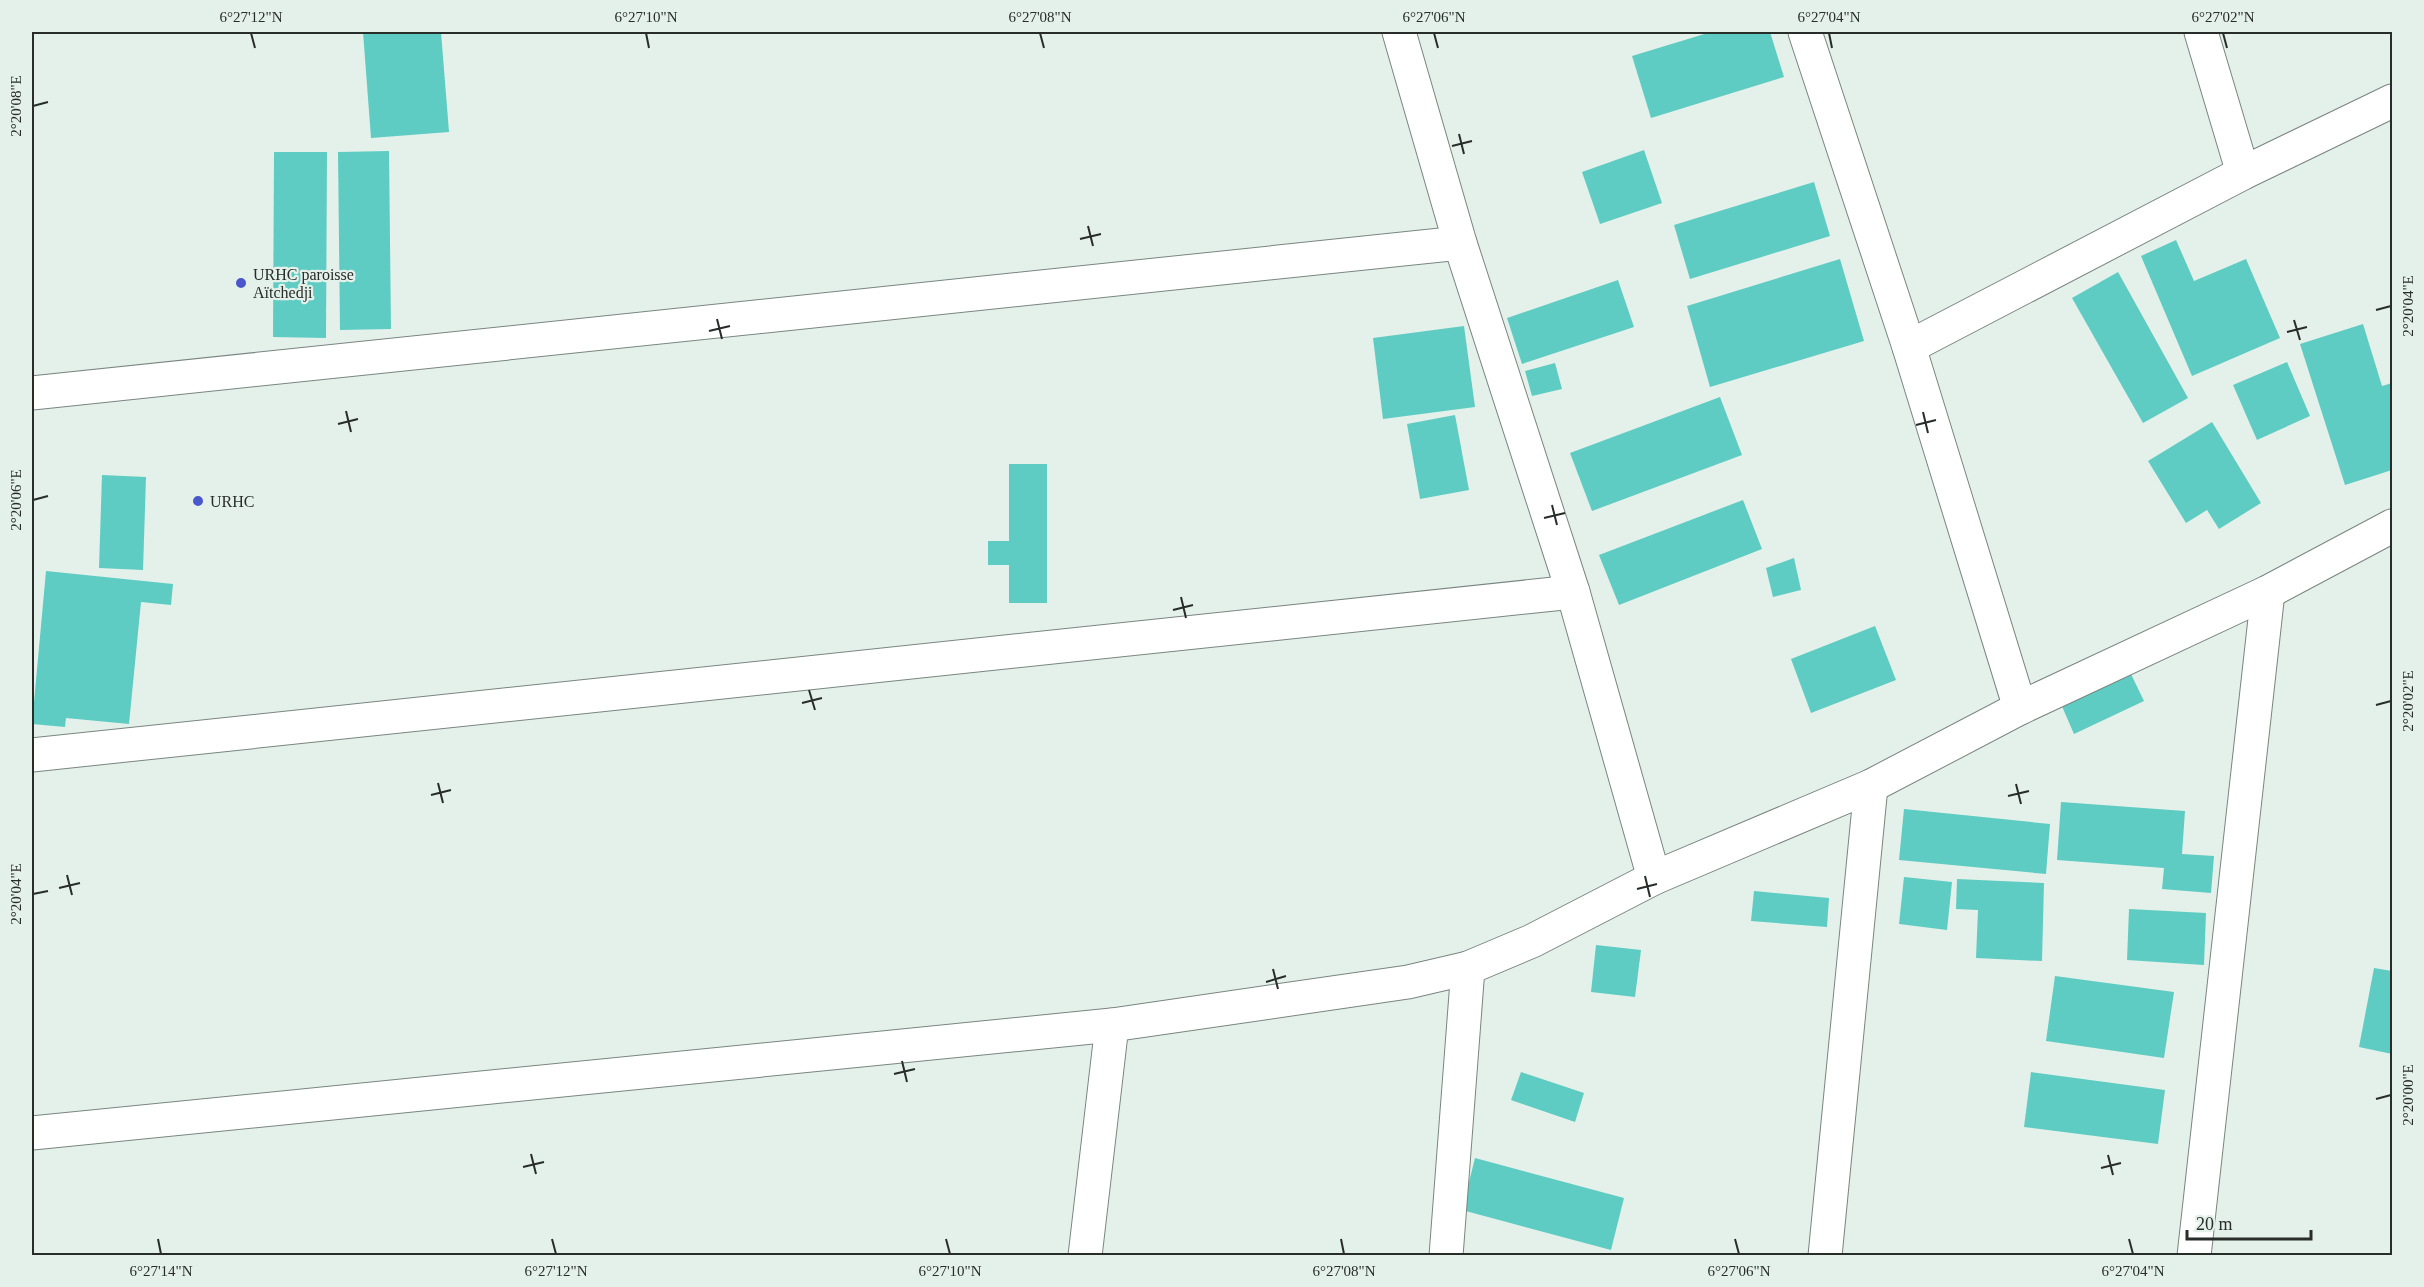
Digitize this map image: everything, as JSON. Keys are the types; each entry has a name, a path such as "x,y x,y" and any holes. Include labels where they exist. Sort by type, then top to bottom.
{"street":[{"path":"1399,32 1460,243 1573,592 1654,878"},
{"path":"1805,32 1909,347 2020,708"},
{"path":"2202,32 2243,172"},
{"path":"1909,347 2243,172 2392,101"},
{"path":"32,393 1460,243"},
{"path":"32,1133 1112,1025 1408,982 1468,968 1532,941 1654,878 1871,786 2020,708 2268,592 2392,526"},
{"path":"32,755 1573,592"},
{"path":"2194,1256 2268,592"},
{"path":"1825,1256 1871,786"},
{"path":"1446,1256 1468,968"},
{"path":"1085,1256 1112,1025"}],"building":[{"path":"363,32 441,32 449,132 371,138"},
{"path":"1711,32 1770,32 1784,77 1651,118 1632,56"},
{"path":"1644,150 1662,203 1600,224 1582,172"},
{"path":"389,151 391,329 340,330 338,152"},
{"path":"274,152 327,152 326,338 273,337"},
{"path":"1814,182 1830,236 1690,279 1674,225"},
{"path":"2176,240 2194,281 2246,259 2280,338 2192,376 2141,256"},
{"path":"1840,259 1864,341 1710,387 1687,306"},
{"path":"2118,272 2188,398 2143,423 2072,298"},
{"path":"1618,280 1634,327 1522,364 1507,318"},
{"path":"2363,324 2382,386 2392,383 2392,470 2345,485 2300,344"},
{"path":"1464,326 1475,407 1383,419 1373,338"},
{"path":"2287,362 2310,416 2257,440 2233,385"},
{"path":"1555,363 1562,389 1532,396 1525,371"},
{"path":"1720,397 1742,455 1592,511 1570,453"},
{"path":"1455,415 1469,490 1420,499 1407,424"},
{"path":"2212,422 2261,503 2219,529 2207,510 2186,523 2148,461"},
{"path":"1009,464 1047,464 1047,603 1009,603 1009,565 988,565 988,541 1009,541"},
{"path":"102,475 146,477 143,570 99,568"},
{"path":"1743,500 1762,549 1619,605 1599,555"},
{"path":"1794,558 1801,590 1773,597 1766,568"},
{"path":"46,571 173,584 171,605 141,602 129,724 66,718 65,727 32,724"},
{"path":"1875,626 1896,680 1811,713 1791,659"},
{"path":"2130,672 2144,701 2074,734 2061,704"},
{"path":"2061,802 2185,811 2182,854 2214,856 2211,893 2162,889 2164,868 2057,860"},
{"path":"1904,809 2050,824 2046,874 1899,860"},
{"path":"1904,877 1952,882 1947,930 1899,924"},
{"path":"1957,879 2044,883 2042,961 1976,958 1978,910 1956,909"},
{"path":"1754,891 1829,898 1827,927 1751,921"},
{"path":"2129,909 2206,913 2204,965 2127,960"},
{"path":"1596,945 1641,950 1635,997 1591,992"},
{"path":"2374,968 2392,971 2392,1054 2359,1047"},
{"path":"2055,976 2174,992 2164,1058 2046,1041"},
{"path":"1521,1072 1584,1093 1575,1122 1511,1100"},
{"path":"2031,1072 2165,1090 2158,1144 2024,1127"},
{"path":"1475,1158 1624,1198 1611,1250 1462,1210"}],"place":[{"name":"URHC paroisse Aïtchedji","path":"241,283"},
{"name":"URHC","path":"198,501"}]}
